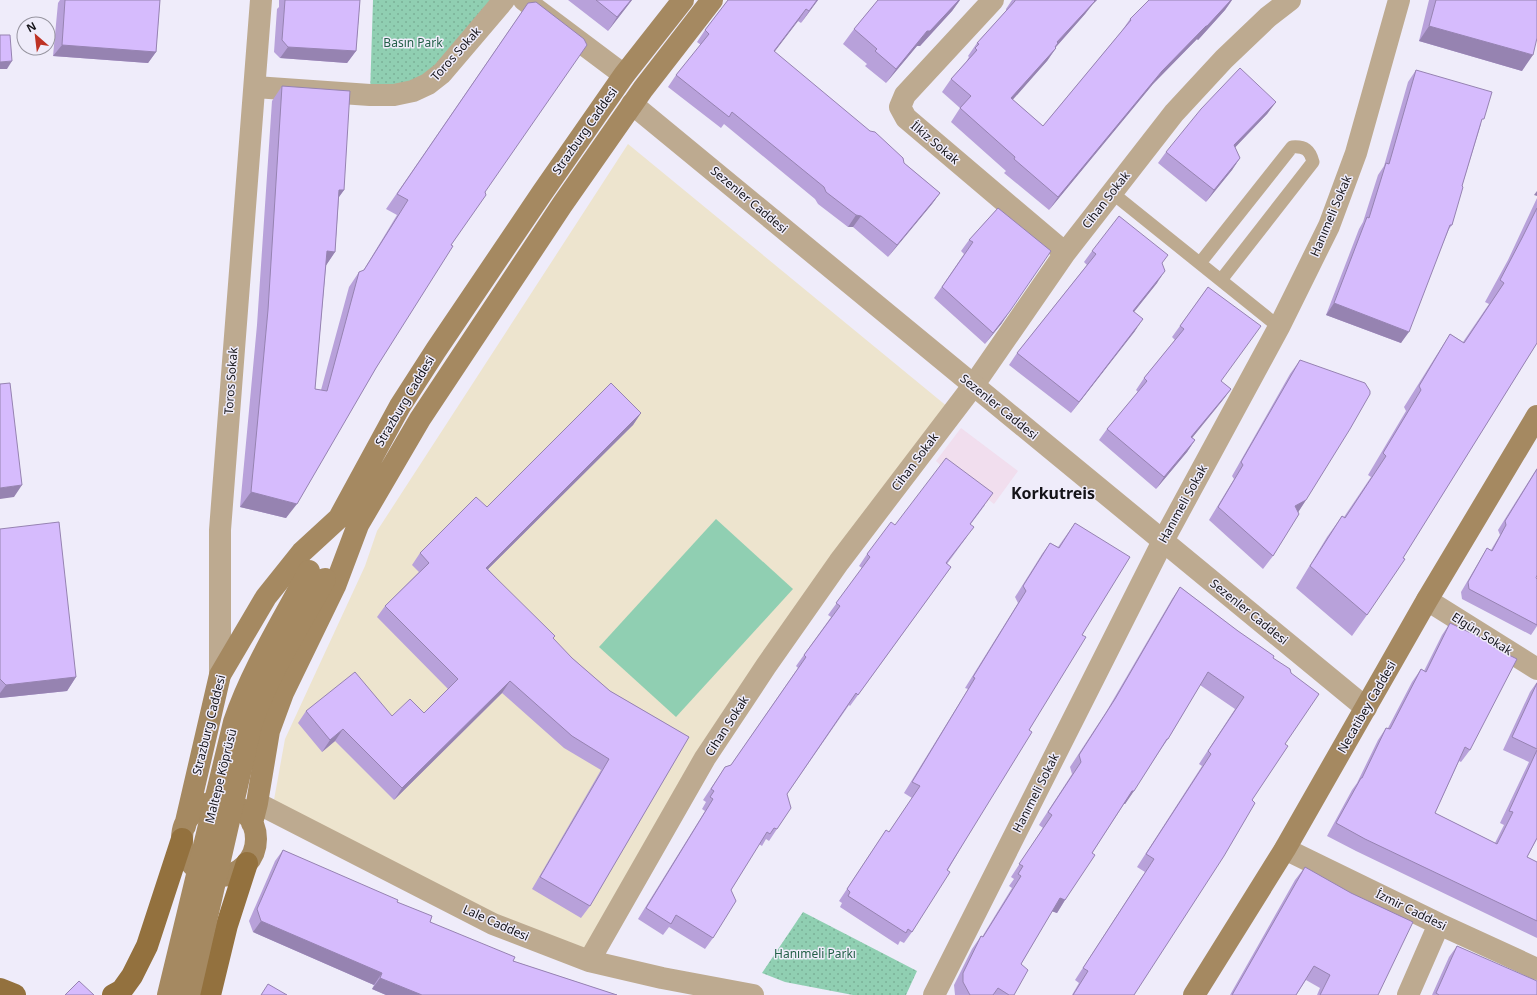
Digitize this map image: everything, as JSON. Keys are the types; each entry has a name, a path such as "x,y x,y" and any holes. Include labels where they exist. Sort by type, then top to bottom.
{"main road":[{"name":"Strazburg Caddesi","path":"255,813 269,731 273,719 283,693 335,586 348,522 404,400 542,193 624,75 683,0"},
{"name":"Strazburg Caddesi","path":"183,832 220,675 266,597 302,552 348,522 632,104 712,0"},
{"name":"Necatibey Caddesi","path":"1194,995 1285,849 1427,600 1534,426"},
{"path":"317,575 348,522"},
{"name":"Maltepe Köprüsü","path":"168,995 236,716 242,698 253,676 317,575"},
{"name":"Maltepe Köprüsü","path":"189,995 258,704 317,575"},
{"path":"113,995 122,990 132,976 147,946 183,832 191,816 200,808 212,803 224,803 235,806 245,813 255,813 256,844 253,854 247,863 239,870 228,875 217,876 206,874 196,868 188,860 184,850 183,832"},
{"path":"210,995 227,925 247,863"},
{"path":"0,991 4,995"},
{"path":"0,991 15,995"}],"street":[{"name":"Toros Sokak","path":"220,675 220,530 261,0"},
{"name":"Toros Sokak","path":"255,87 370,95 394,95 413,91 428,84 442,73 504,0"},
{"path":"524,0 624,75"},
{"name":"İlkiz Sokak","path":"993,0 905,95 900,107 906,118 1065,253"},
{"name":"Cihan Sokak","path":"589,961 705,758 838,562 973,386 1065,253 1174,113 1224,59 1268,17 1290,0"},
{"name":"Hanımeli Sokak","path":"934,995 1163,541 1280,327 1329,226 1356,153 1399,0"},
{"name":"Sezenler Caddesi","path":"632,104 1366,708"},
{"name":"Elgün Sokak","path":"1427,600 1537,669"},
{"name":"Lale Caddesi","path":"255,813 493,924 589,961 662,978 753,995"},
{"name":"İzmir Caddesi","path":"1285,849 1439,924 1537,969"},
{"path":"1408,995 1439,924"}],"lane":[{"path":"1200,263 1292,147 1300,146 1307,148 1313,162 1221,280"},
{"path":"1111,192 1280,327"}],"shaded area":[{"path":"628,144 954,412 839,562 589,961 272,811 285,739 365,566 377,531"},
{"path":"961,428 1018,471 994,504 989,500 985,505 936,461"}],"green space":[{"name":"Basın Park","path":"373,0 504,0 442,73 370,95"},
{"path":"716,519 793,589 676,717 599,647"},
{"name":"Hanımeli Parkı","path":"803,912 917,971 906,995 853,995 785,982 762,973"}],"building":[{"path":"65,0 160,0 156,52 62,45"},
{"path":"285,0 360,0 356,51 288,47 282,40"},
{"path":"596,0 631,0 617,17"},
{"path":"728,0 817,0 809,11 806,9 774,51 870,131 875,132 903,158 904,163 940,193 897,245 861,216 856,215 826,192 824,187 732,112 729,117 676,75 709,34 705,30"},
{"path":"878,0 959,0 930,31 927,31 896,69 875,51 877,49 854,29"},
{"path":"1015,0 1095,1 1057,42 1056,48 1011,98 1043,126 1131,20 1130,19 1149,0 1231,0 1162,71 1058,197 1014,159 1015,157 960,108 971,96 951,79 977,50 975,48 979,44 977,43"},
{"path":"1436,0 1537,0 1537,38 1533,55 1429,26"},
{"path":"536,2 584,39 587,45 485,192 486,195 451,245 453,246 376,368 297,504 251,492 268,310 282,86 350,91 344,190 339,190 335,252 327,251 315,389 327,391 359,272 364,270 408,200 397,194 528,3"},
{"path":"0,35 10,35 12,61 0,62"},
{"path":"1240,68 1276,102 1234,145 1240,158 1214,190 1166,152 1201,109"},
{"path":"1416,70 1492,92 1484,119 1482,119 1452,225 1450,225 1409,332 1334,303 1367,217 1369,218 1386,163 1389,164"},
{"path":"998,208 1051,251 993,333 942,287 973,242 969,240"},
{"path":"1537,208 1537,343 1403,558 1405,559 1367,615 1310,566 1342,516 1345,518 1386,456 1383,453 1421,390 1419,386 1450,334 1464,343 1504,283 1500,280"},
{"path":"1119,216 1168,255 1162,263 1165,271 1133,311 1143,319 1079,402 1017,353 1096,254 1092,251"},
{"path":"1208,287 1261,326 1221,381 1231,389 1191,437 1195,440 1164,477 1107,429 1147,381 1144,378 1184,329 1180,326"},
{"path":"1300,360 1365,383 1370,391 1370,394 1306,500 1295,506 1299,514 1273,556 1218,507 1243,465 1241,462"},
{"path":"10,383 22,485 0,488 0,384"},
{"path":"611,383 641,413 486,568 555,636 553,638 572,658 610,691 689,737 590,906 540,877 609,759 572,736 510,681 402,788 343,729 330,740 306,711 355,672 392,716 410,699 424,713 458,679 385,606 429,563 420,553 476,497 487,507"},
{"path":"946,458 993,493 970,524 974,527 946,563 951,567 858,695 856,693 787,794 791,808 777,829 774,828 770,834 767,832 731,890 736,901 713,938 676,915 671,924 646,908 713,799 710,797 714,791 711,789 725,767 731,765 806,657 804,655 840,606 836,603 870,557 867,554 891,522 895,525"},
{"path":"1537,469 1537,625 1469,589 1468,582 1487,548 1492,551 1506,525 1505,521"},
{"path":"59,522 76,677 6,685 0,679 0,529"},
{"path":"1075,523 1130,557 1082,635 1086,637 1029,730 1032,732 947,870 950,872 912,932 908,929 906,933 848,896 850,892 847,889 886,830 889,832 920,786 912,782 975,678 973,677 1026,591 1023,586 1050,543 1059,548"},
{"path":"1180,587 1274,656 1273,658 1290,669 1291,673 1319,694 1285,744 1288,746 1252,800 1255,803 1224,856 1134,995 1073,995 1088,971 1083,968 1154,859 1146,854 1211,754 1208,751 1244,697 1208,672 1168,739 1092,853 1095,855 1065,900 1060,898 1021,964 1028,970 1014,995 1009,995 998,988 993,995 970,995 963,982 963,973 981,936 983,937 1021,876 1018,874 1023,866 1019,864 1052,815 1048,812 1081,762 1079,755 1115,699"},
{"path":"1450,623 1494,644 1493,647 1517,659 1470,750 1465,747 1435,813 1497,844 1513,812 1509,811 1537,750 1537,838 1527,857 1537,862 1537,921 1365,839 1336,823 1362,778 1386,728 1390,729 1421,669 1426,672"},
{"path":"1537,683 1537,749 1512,737"},
{"path":"283,850 398,900 397,902 432,916 430,922 515,957 513,961 617,995 422,995 380,978 382,973 261,921 257,909"},
{"path":"1305,867 1351,893 1413,922 1378,995 1320,995 1330,975 1314,966 1296,995 1232,995"},
{"path":"1457,946 1537,981 1537,995 1439,995 1436,993"},
{"path":"79,981 94,995 65,995"},
{"path":"268,984 287,995 261,995"}],"district":[{"name":"Korkutreis","path":"1053,493"}]}
